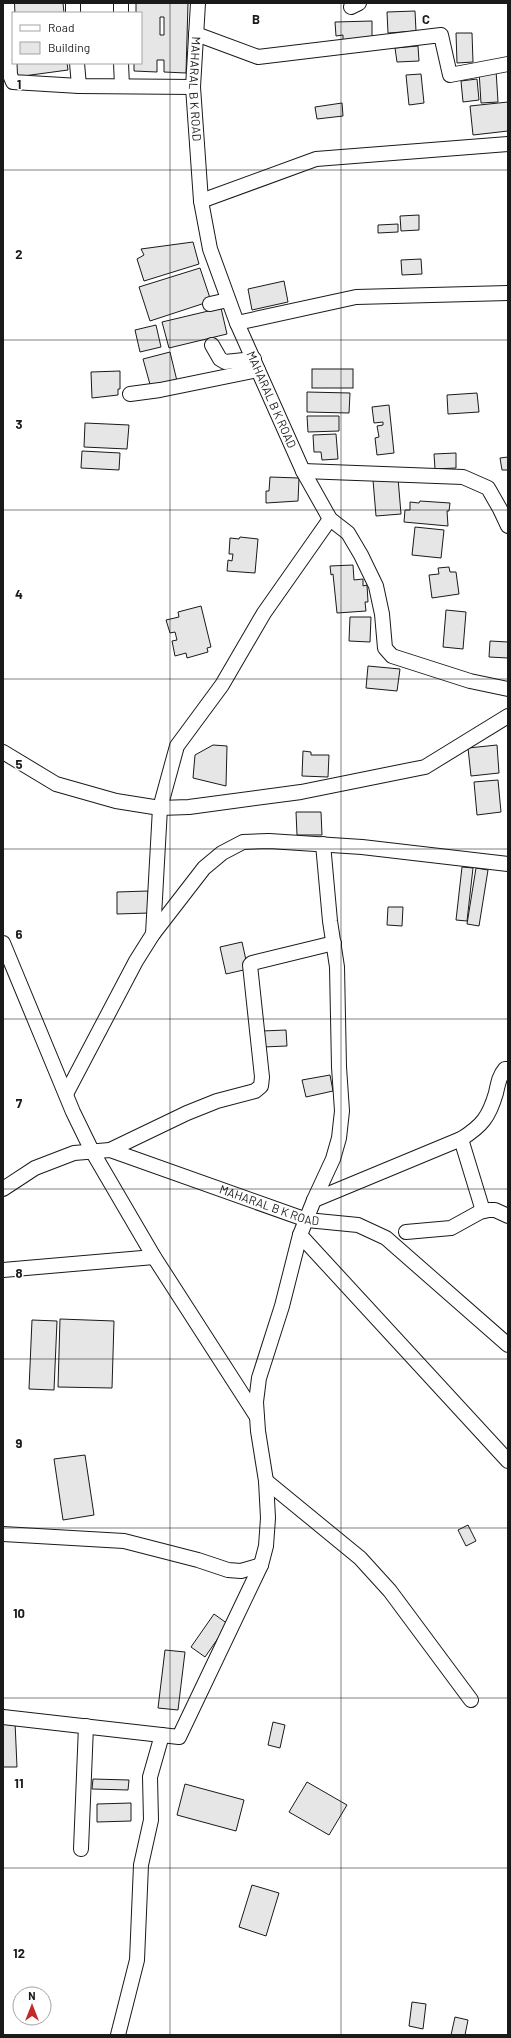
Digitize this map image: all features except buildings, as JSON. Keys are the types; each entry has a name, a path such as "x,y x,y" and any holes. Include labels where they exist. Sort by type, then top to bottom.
{"street":[{"path":"7,3 10,75 13,82 79,86 194,87"},
{"name":"MAHARAL B K ROAD","path":"198,3 194,87 201,201 210,249 237,323 303,472 330,519 348,533 361,555 376,586 382,614 385,648 392,656 470,681 508,689"},
{"path":"196,34 258,57 441,35 450,75 508,64"},
{"path":"77,64 79,86"},
{"path":"122,64 122,86"},
{"path":"201,201 316,159 508,144"},
{"path":"237,323 356,297 508,293"},
{"path":"210,304 228,300"},
{"path":"212,344 220,359 225,362 256,364"},
{"path":"130,394 160,390 256,364"},
{"path":"303,472 463,477 488,488 508,526"},
{"path":"153,934 160,808 177,746 222,685 264,613 330,519"},
{"path":"3,752 56,784 116,801 160,808 189,807 300,792 425,767 508,716"},
{"path":"66,1094 136,961 153,934 204,868 222,853 243,842 269,841 323,844 508,864"},
{"path":"3,1716 178,1737 261,1565 266,1546 268,1518 266,1481 257,1417 256,1402 258,1378 282,1306 300,1235 333,1159 339,1138 342,1111 339,1067 337,967 323,844"},
{"path":"3,943 66,1094 92,1151 154,1257 257,1417"},
{"path":"110,1150 187,1113 217,1102 255,1091 261,1086 262,1078 250,965 252,963 334,943"},
{"path":"314,1200 461,1139 478,1128 491,1111 501,1074 505,1069 508,1069"},
{"path":"461,1139 483,1211"},
{"name":"MAHARAL B K ROAD","path":"3,1189 35,1168 74,1153 110,1150 307,1220 358,1225 386,1238 508,1345"},
{"path":"406,1232 450,1228 483,1211 495,1210 508,1216"},
{"path":"300,1235 508,1461"},
{"path":"3,1270 154,1257"},
{"path":"266,1481 360,1558 390,1591 471,1700"},
{"path":"3,1534 124,1541 198,1560 228,1570 241,1571 261,1565"},
{"path":"81,1849 86,1726"},
{"path":"118,2035 138,1960 141,1865 152,1820 150,1777 162,1735"}]}
